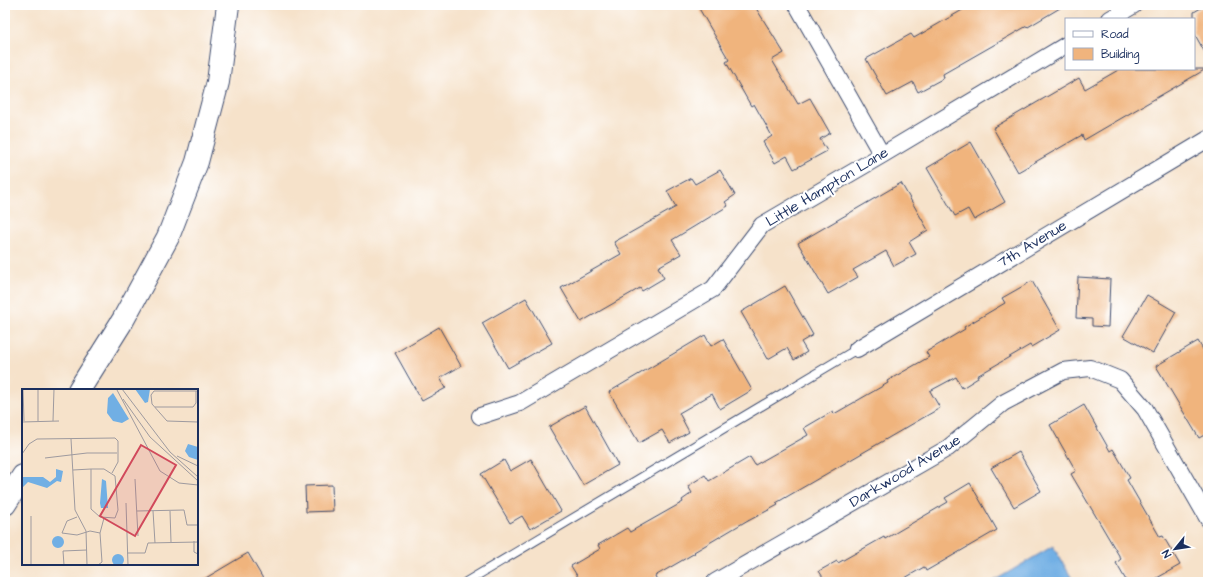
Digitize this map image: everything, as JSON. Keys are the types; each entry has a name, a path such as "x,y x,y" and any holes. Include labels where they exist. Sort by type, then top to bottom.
{"highway":[{"path":"80,389 123,320 168,237 197,162 218,82 228,5"},
{"path":"5,504 22,478"}],"street":[{"path":"797,5 882,155"},
{"path":"1112,18 1134,5"},
{"name":"Little Hampton Lane","path":"480,416 520,403 713,289 762,225 1065,46"},
{"name":"7th Avenue","path":"857,349 1208,139"},
{"name":"Darkwood Avenue","path":"715,582 948,448 1003,403 1063,371 1090,368 1120,380 1145,409 1208,519"}],"lane":[{"path":"466,582 857,349"}],"water":[{"path":"1053,546 1074,582 992,582"}],"building":[{"path":"697,5 754,5 784,53 772,60 798,104 810,98 830,133 820,139 827,151 794,169 787,156 775,163 763,142 772,136 754,104 751,106 726,62 729,60"},
{"path":"971,5 1065,5 943,74 944,78 918,92 913,82 887,96 866,59 911,34 914,38"},
{"path":"1208,5 1208,58 1195,35 1194,12"},
{"path":"1206,69 1084,140 1082,135 1018,172 993,128 1079,78 1085,89 1118,70"},
{"path":"971,142 1005,202 974,220 968,209 955,216 927,168"},
{"path":"720,170 735,195 725,202 728,206 672,240 681,254 658,267 664,278 642,291 640,288 581,322 561,288 621,254 614,242 676,207 667,191 691,178 695,184"},
{"path":"901,183 928,230 909,242 916,254 894,266 886,251 853,270 858,277 828,294 798,243"},
{"path":"1078,277 1110,279 1108,327 1092,326 1092,319 1076,318"},
{"path":"1032,281 1060,330 1031,347 1030,345 977,376 978,378 962,388 956,377 930,391 940,408 776,503 778,505 748,520 655,576 658,582 581,582 571,566 600,549 598,545 627,528 630,532 683,502 682,500 692,493 688,486 705,475 709,481 750,457 755,465 808,435 804,428 833,411 834,414 888,383 887,381 929,357 926,352 965,329 964,327 1005,303 1002,298"},
{"path":"785,286 813,335 801,342 807,352 794,360 787,348 768,359 741,312"},
{"path":"1147,295 1176,312 1153,353 1123,336"},
{"path":"526,298 552,343 508,368 482,323"},
{"path":"439,327 461,366 440,378 446,388 422,401 395,353"},
{"path":"705,335 711,346 723,339 752,390 720,409 712,394 679,413 689,432 670,443 662,430 639,443 609,392"},
{"path":"1198,341 1208,358 1208,433 1199,438 1156,366"},
{"path":"1084,405 1110,451 1113,449 1130,478 1127,480 1160,537 1163,536 1180,565 1150,582 1127,582 1116,563 1121,559 1071,474 1076,471 1050,425"},
{"path":"585,406 618,465 583,485 549,427"},
{"path":"1019,452 1041,491 1014,507 991,468"},
{"path":"531,459 561,511 530,529 522,516 510,523 481,474 504,460 510,471"},
{"path":"970,483 997,530 926,571 924,567 898,582 826,582 819,571 837,561 838,563 884,537 885,539 948,502 945,498"},
{"path":"332,485 333,511 306,512 305,486"},
{"path":"248,553 265,582 199,582"}]}
